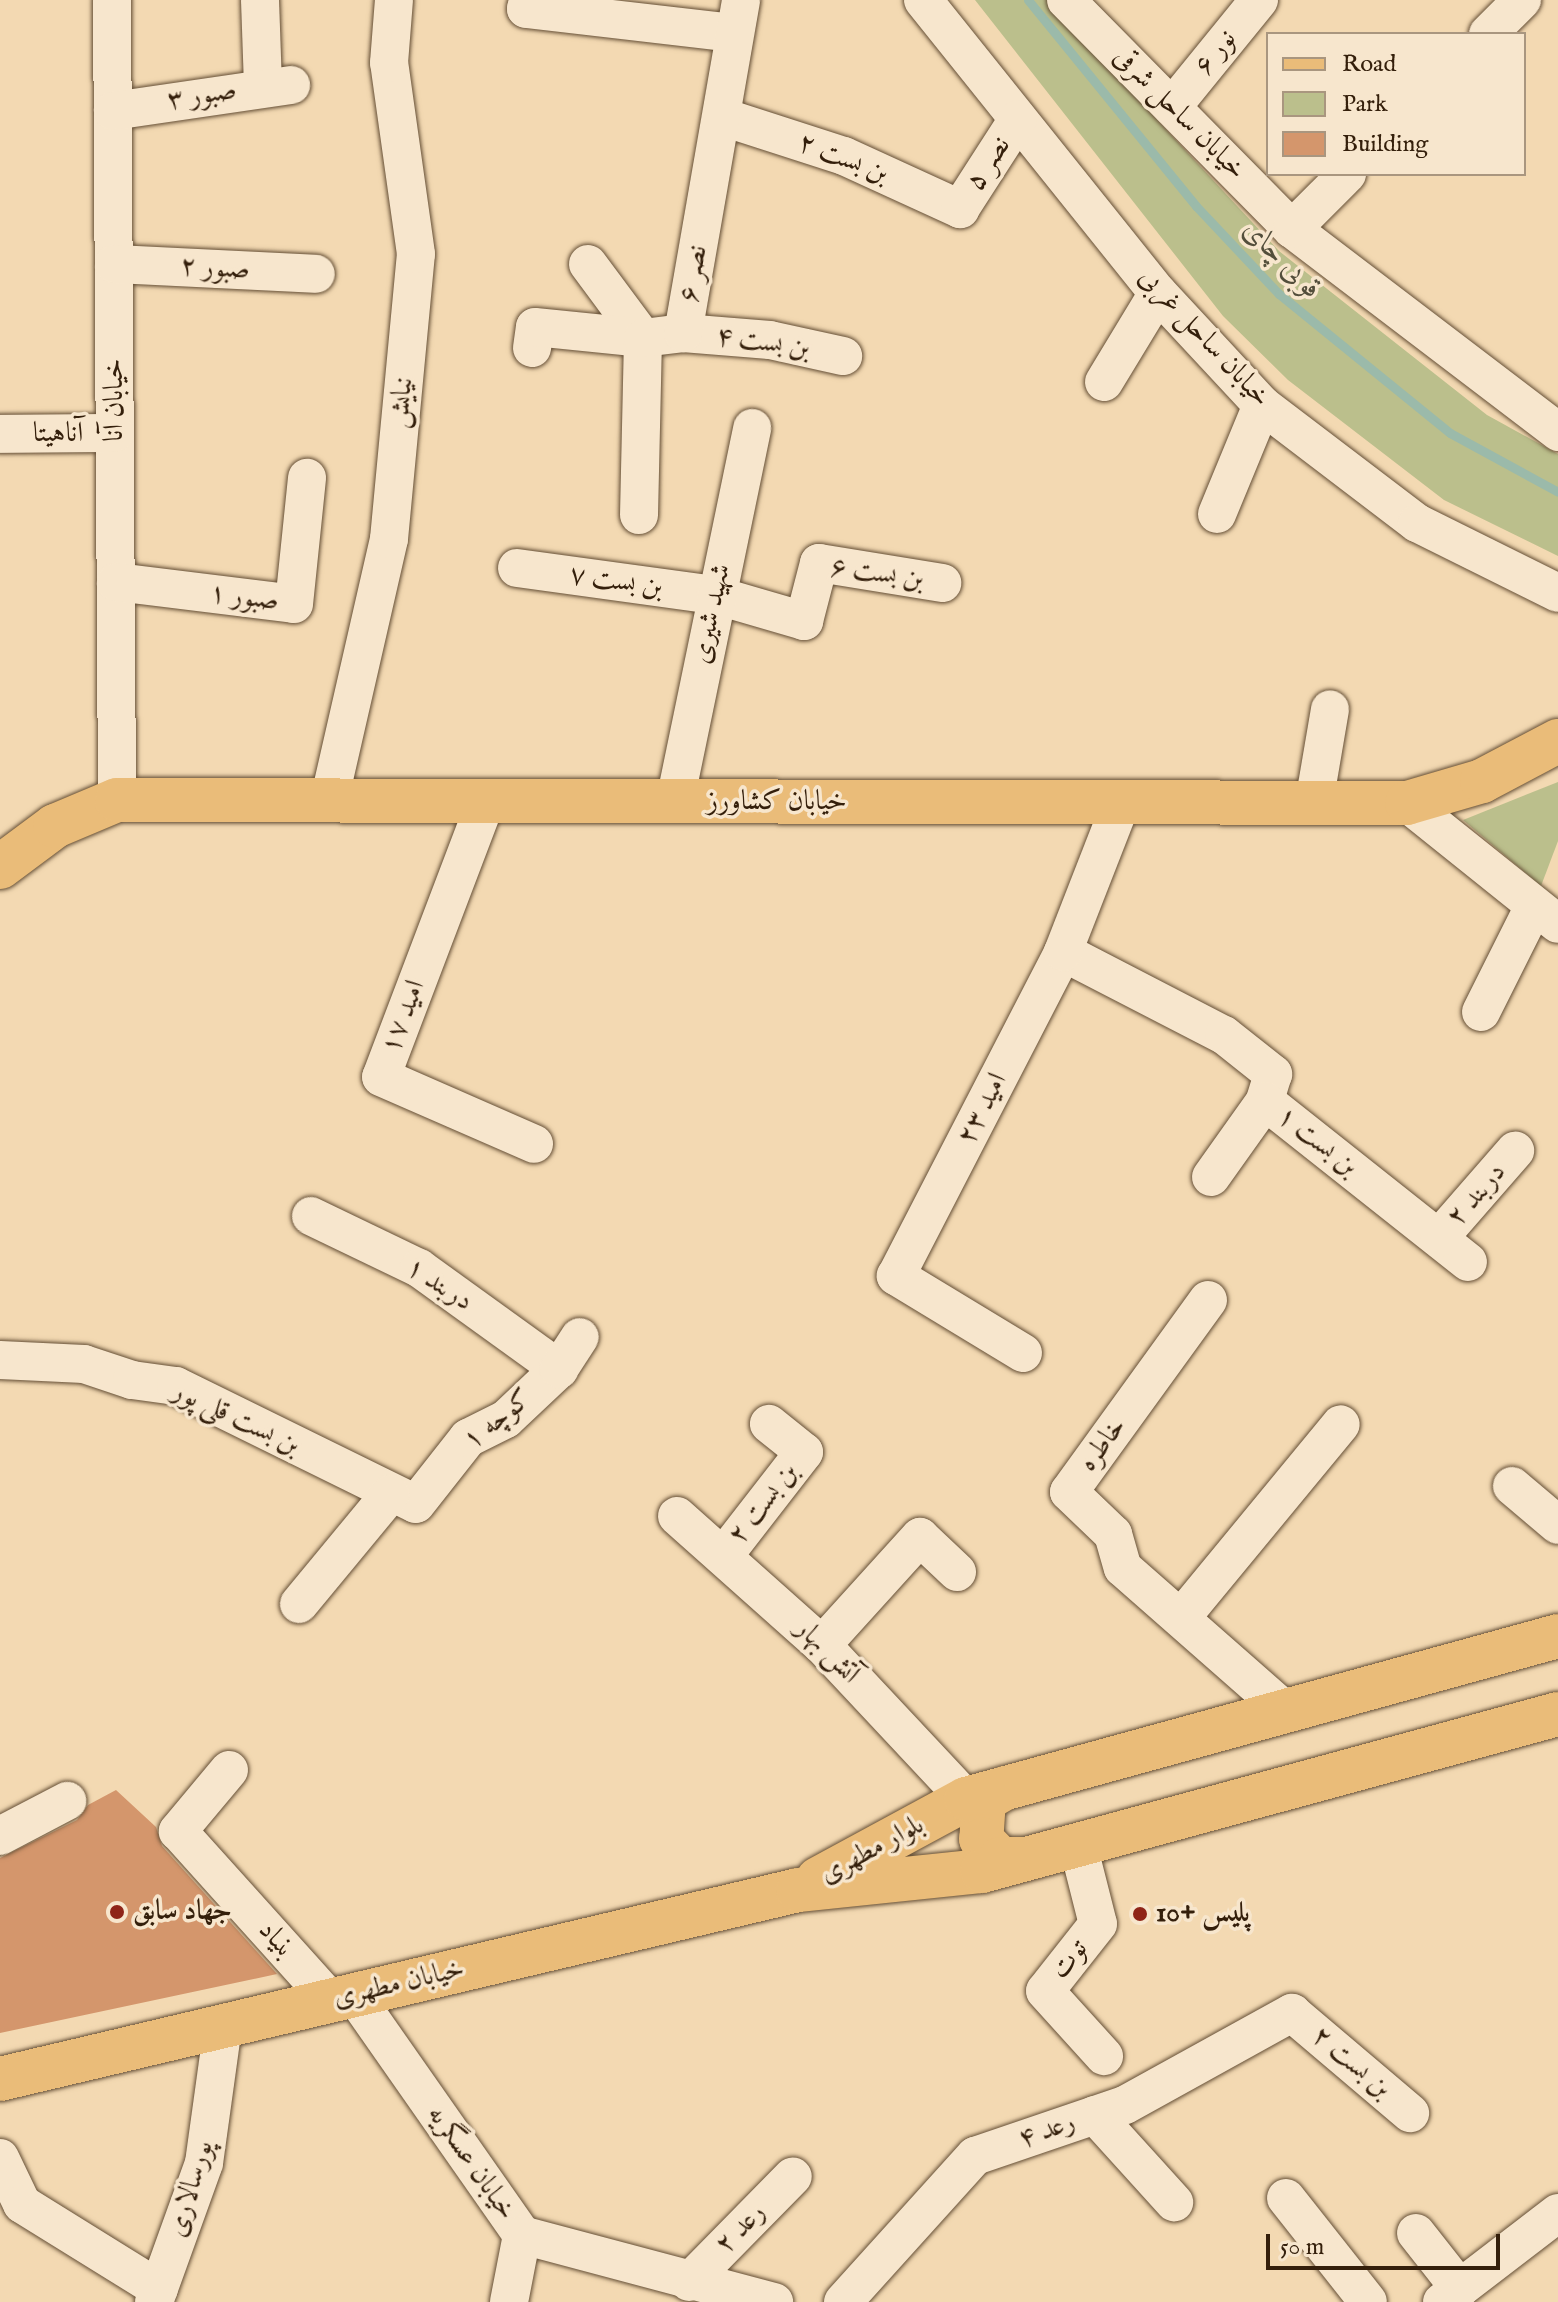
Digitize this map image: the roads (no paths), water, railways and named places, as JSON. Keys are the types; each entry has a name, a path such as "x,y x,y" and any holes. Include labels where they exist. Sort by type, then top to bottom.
{"main road":[{"name":"خیابان کشاورز","path":"0,867 55,826 117,800 1407,803 1482,781 1558,741"},
{"name":"بلوار مطهری","path":"798,1890 986,1794 1558,1636"},
{"name":"بلوار مطهری","path":"798,1890 982,1871 1558,1714"},
{"path":"986,1794 981,1839 1000,1859 1025,1859"},
{"name":"خیابان مطهری","path":"0,2079 798,1890"}],"street":[{"name":"خیابان آنا","path":"112,0 117,800"},
{"name":"صبور ۳","path":"113,111 277,86 260,0"},
{"name":"نیایش","path":"329,801 389,539 416,254 389,63 394,0"},
{"name":"خیابان ساحل غربی","path":"923,0 1158,293 1262,405 1417,523 1558,593"},
{"name":"خیابان ساحل شرقی","path":"1066,0 1292,229 1558,432"},
{"name":"نور ۶","path":"1172,107 1259,0"},
{"path":"1490,32 1522,0"},
{"path":"527,5 738,16"},
{"name":"نصر ۶","path":"532,348 535,327 643,338 683,333 723,117 738,16"},
{"name":"بن بست ۲","path":"723,117 844,156 960,209"},
{"name":"نصر ۵","path":"960,209 1018,119"},
{"path":"1292,229 1345,176"},
{"name":"صبور ۲","path":"114,264 316,274"},
{"path":"588,264 643,338 639,515"},
{"path":"1104,382 1158,293"},
{"name":"بن بست ۴","path":"683,333 770,340 843,356"},
{"path":"1217,514 1262,405"},
{"name":"شهید شیری","path":"675,801 715,595 752,428"},
{"name":"آناهیتا","path":"0,434 115,433"},
{"name":"صبور ۱","path":"116,582 294,604 307,478"},
{"name":"بن بست ۶","path":"715,595 804,621 819,563 942,583"},
{"name":"بن بست ۷","path":"517,568 715,595"},
{"path":"1314,803 1330,709"},
{"name":"امید ۱۷","path":"486,801 381,1077 534,1144"},
{"name":"امید ۲۳","path":"1023,1353 896,1276 1063,952 1121,803"},
{"path":"1407,803 1546,916 1481,1012"},
{"name":"بن بست ۱","path":"1063,952 1224,1035 1273,1074 1265,1101 1468,1262"},
{"path":"1211,1177 1265,1101"},
{"name":"دربند ۲","path":"1439,1238 1515,1151"},
{"name":"دربند ۱","path":"311,1216 419,1268 559,1369"},
{"name":"خاطره","path":"1208,1300 1069,1492 1113,1534 1123,1568 1286,1711"},
{"name":"کوچه ۱","path":"299,1604 468,1438 506,1419 559,1369 580,1337"},
{"name":"بن بست قلی پور","path":"0,1360 84,1364 132,1380 176,1386 403,1499"},
{"name":"بن بست ۲","path":"725,1554 804,1452 769,1424"},
{"path":"1181,1618 1341,1424"},
{"path":"1512,1486 1558,1525"},
{"name":"آتش بهار","path":"677,1516 725,1554 986,1794"},
{"path":"822,1645 920,1537 957,1572"},
{"name":"بنیاد","path":"229,1770 178,1831 342,1998"},
{"path":"0,1836 67,1801"},
{"name":"توت","path":"1078,1845 1098,1924 1045,1991 1104,2056"},
{"name":"خیابان عسگریه","path":"342,1998 522,2235 689,2282 774,2302"},
{"name":"بن بست ۲","path":"1292,2013 1410,2113"},
{"name":"رعد ۴","path":"843,2302 975,2156 1095,2115 1292,2013"},
{"name":"پورسالاری","path":"157,2295 204,2163 223,2026"},
{"path":"1095,2115 1174,2202"},
{"path":"0,2158 22,2204 157,2295"},
{"name":"رعد ۲","path":"689,2282 793,2176"},
{"path":"1286,2198 1368,2302"},
{"path":"1416,2233 1451,2295 1553,2229"},
{"path":"509,2302 522,2235"}],"waterway":[{"name":"قوبی چای","path":"1028,0 1196,206 1279,294 1450,433 1558,492"}],"place":[{"name":"جهاد سابق","path":"117,1912"},
{"name":"پلیس +10","path":"1140,1914"}]}
